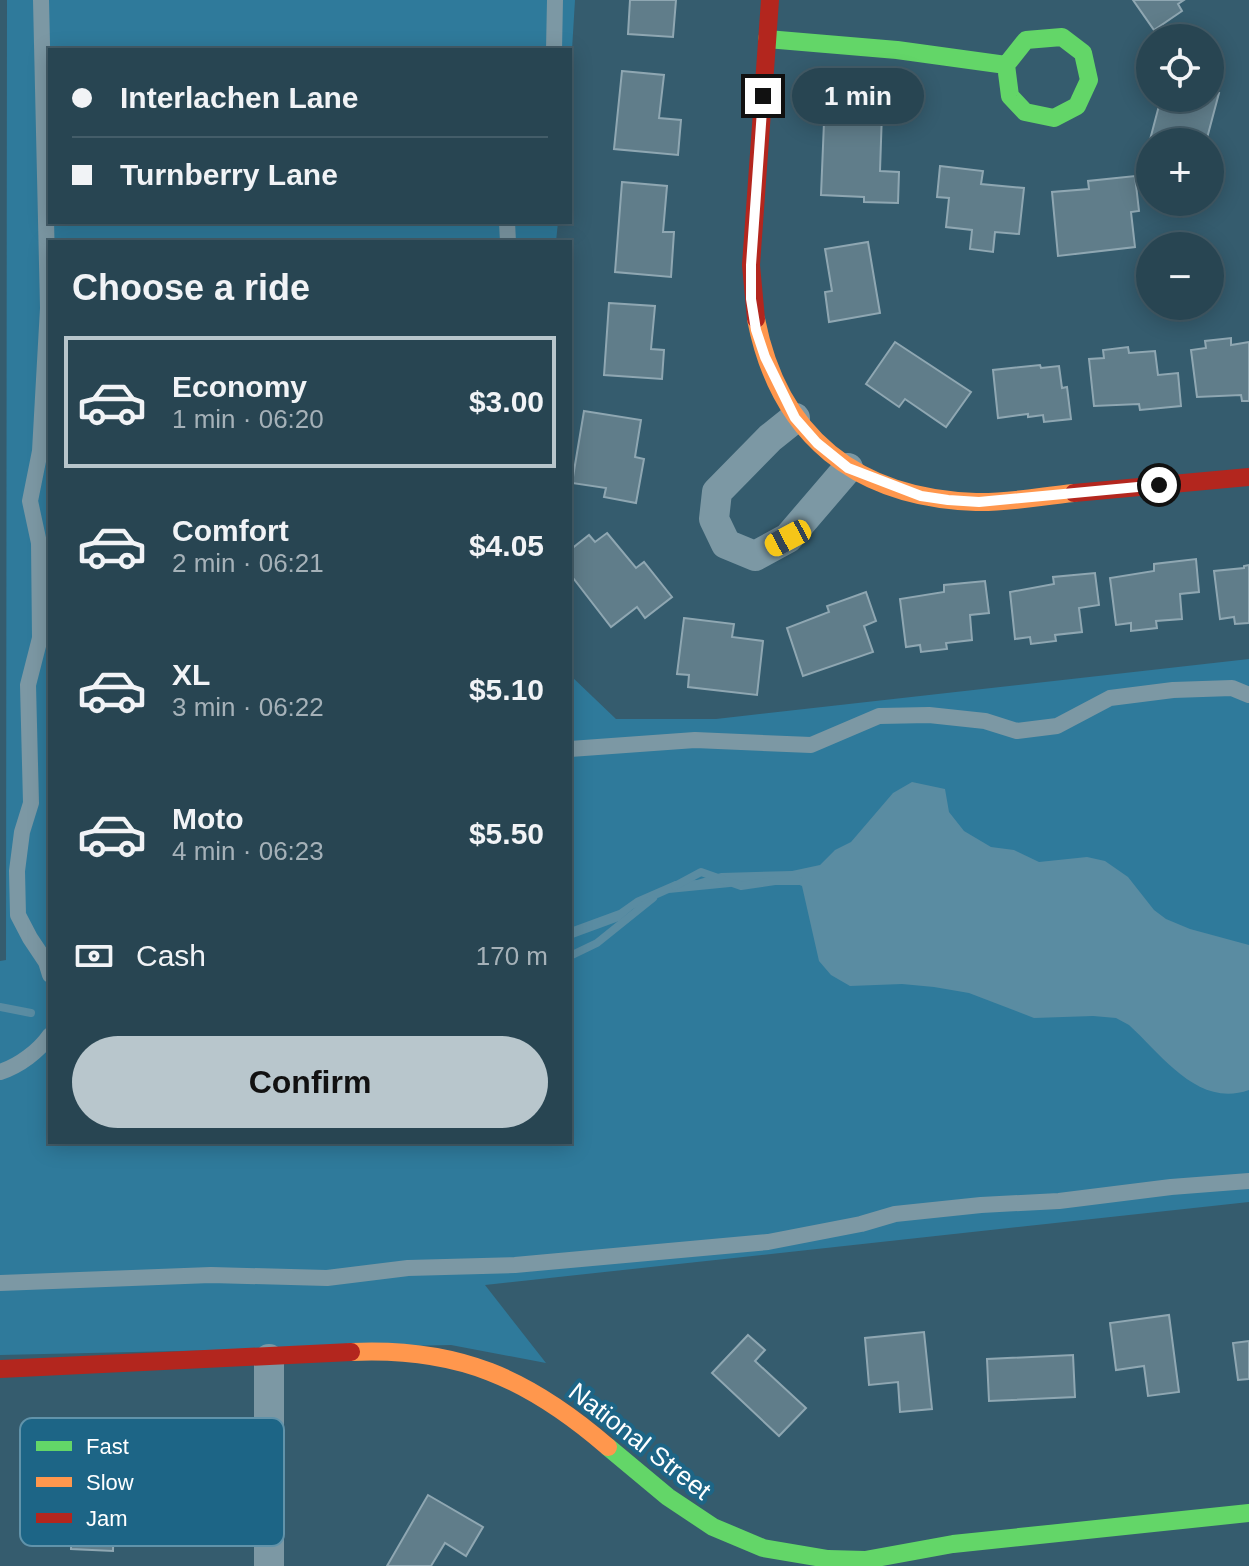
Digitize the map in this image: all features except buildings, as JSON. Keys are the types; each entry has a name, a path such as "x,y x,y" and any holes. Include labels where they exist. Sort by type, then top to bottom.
{"street":[{"path":"770,0 751,299 756,330 765,357 795,418 817,443 848,468 921,496 979,502 1249,477"},
{"path":"1062,37 1083,53 1089,80 1077,106 1054,118 1025,112 1017,104 1010,96 1006,65 1026,40 1062,37"},
{"path":"767,39 897,50 1006,65"},
{"path":"795,418 770,438 717,492 714,519 726,544 755,556 788,538 848,468"},
{"name":"National Street","path":"0,1369 411,1352 489,1372 523,1387 562,1411 679,1507 711,1527 762,1548 864,1563 936,1546 1249,1513"},
{"path":"269,1359 269,1418"}],"lane":[{"path":"41,0 48,308 40,451 30,501 39,543 40,638 28,685 31,803 22,832 17,871 18,915 48,968"},
{"path":"554,48 555,0"},
{"path":"572,749 695,740 811,745 879,716 929,715 985,721 1017,731 1057,726 1110,698 1173,690 1232,688 1249,695"},
{"path":"0,1072 10,1069 48,1038"},
{"path":"0,1283 198,1275 327,1278 408,1268 515,1265 768,1242 861,1224 895,1214 1249,1181"}],"shaded area":[{"path":"7,0 575,0 572,50 48,48 48,224 558,224 556,240 48,240 48,1144 572,1144 572,677 616,719 716,719 1249,659 1249,1202 485,1285 546,1363 451,1345 0,1355 0,961 6,960"},
{"path":"912,782 945,789 949,812 964,831 991,847 1014,850 1039,862 1087,857 1105,861 1128,877 1154,910 1166,919 1249,945 1249,1090 1231,1094 1198,1086 1168,1064 1129,1025 1116,1018 1034,1018 969,993 902,984 850,986 831,975 819,961 802,886 783,878 669,893 633,909 619,921 572,938 572,927 619,910 636,898 675,881 697,880 721,873 792,871 820,865 835,850 851,842 893,793"}],"waterway":[{"path":"675,886 701,872 741,886 799,881"},
{"path":"572,955 597,943 653,898"},
{"path":"0,1007 31,1013"}],"traffic: fast":[{"path":"767,39 897,50 1006,65 1026,40 1062,37 1083,53 1089,80 1077,106 1054,118 1025,112 1010,96 1006,65"},
{"path":"608,1447 668,1497 713,1527 763,1548 828,1559 865,1560 953,1544 1249,1513"}],"traffic: slow":[{"path":"756,319 767,361 783,397 804,428 830,453 860,473 895,488 933,498 976,502 1074,493"},
{"path":"351,1352 425,1355 490,1372 549,1402 608,1447"}],"traffic: jam":[{"path":"756,319 751,265 770,0"},
{"path":"1074,493 1249,477"},
{"path":"0,1369 351,1352"}],"route":[{"path":"763,96 751,299 756,330 775,379 795,418 817,443 848,468 921,496 948,500 979,502 1159,485"}]}
